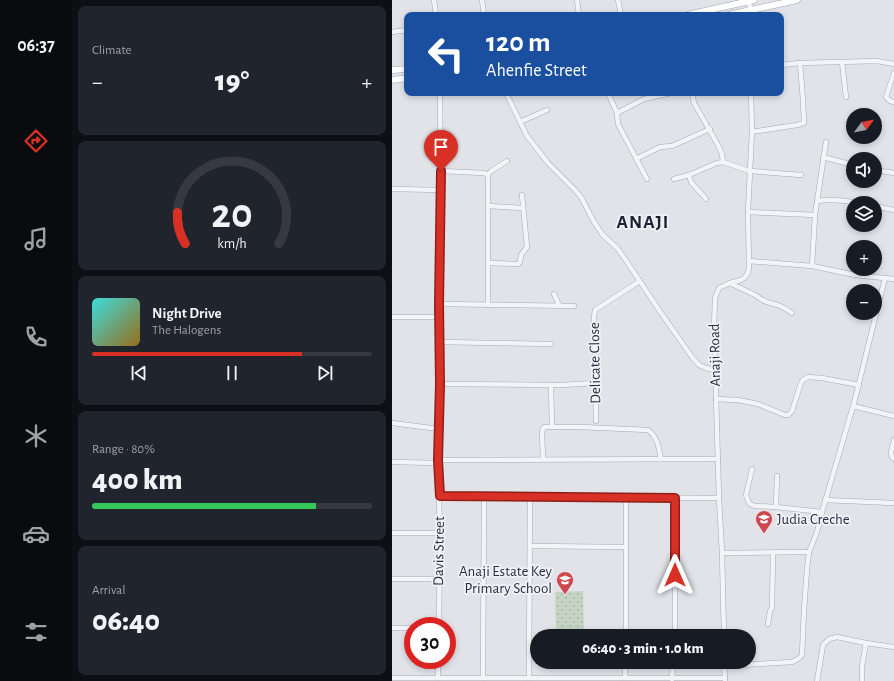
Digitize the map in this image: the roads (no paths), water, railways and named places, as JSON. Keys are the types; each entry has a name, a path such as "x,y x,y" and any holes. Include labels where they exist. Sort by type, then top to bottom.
{"main road":[{"path":"751,12 797,0"},
{"path":"700,12 751,1"},
{"path":"392,70 404,69"},
{"path":"392,80 404,78"}],"street":[{"path":"434,0 436,12"},
{"path":"482,0 484,12"},
{"path":"577,0 579,12"},
{"path":"618,0 620,12"},
{"path":"751,1 751,12"},
{"path":"740,3 742,12"},
{"path":"392,32 404,30"},
{"path":"784,65 877,61 894,64"},
{"path":"842,62 846,97"},
{"path":"752,130 758,132 804,123 800,63"},
{"path":"894,73 886,97 890,101 894,102"},
{"name":"Davis Street","path":"439,617 440,96"},
{"path":"507,96 527,136 548,163 576,190 602,234 618,249 628,262 692,357 706,368 715,370"},
{"path":"609,96 617,113 618,124 647,179"},
{"path":"617,113 644,100 659,96"},
{"path":"693,96 694,103 718,145 722,154 723,162"},
{"name":"Anaji Road","path":"724,629 715,370 715,298 719,288 730,282 744,278 748,273 748,212 752,130 751,96"},
{"path":"520,122 546,110"},
{"path":"636,159 660,147 672,146 710,129"},
{"path":"812,266 815,215 826,142"},
{"path":"823,156 846,163"},
{"path":"488,305 488,174 507,161"},
{"path":"674,179 723,162 750,171 802,175"},
{"path":"441,171 488,174"},
{"path":"882,171 894,173"},
{"path":"689,175 691,182 706,199"},
{"path":"392,189 441,190"},
{"path":"488,262 518,264 520,262 521,255 528,247 522,195"},
{"path":"817,201 846,200"},
{"path":"488,206 524,208"},
{"path":"882,207 894,210"},
{"path":"748,212 815,215"},
{"path":"749,261 812,266 855,275 894,279"},
{"path":"756,663 792,662 798,659 802,654 804,603 809,552 817,532 859,385 885,278"},
{"name":"Delicate Close","path":"596,420 595,310 640,281"},
{"path":"730,282 757,296 760,300 782,307 792,314"},
{"path":"554,294 560,305"},
{"path":"439,304 574,306"},
{"path":"392,317 439,318"},
{"path":"439,342 551,344"},
{"path":"716,399 738,400 758,404 785,415 792,411 801,383 808,377 859,385"},
{"path":"440,384 551,385 595,383"},
{"path":"551,385 552,427"},
{"path":"853,406 894,416"},
{"path":"392,422 439,429"},
{"path":"543,459 543,428 552,427 648,430 653,434 661,459"},
{"path":"894,440 891,454 894,460"},
{"path":"392,462 543,459 718,459"},
{"path":"752,469 746,495 750,504 755,506 822,512"},
{"path":"776,507 777,476"},
{"path":"440,496 719,498"},
{"path":"529,678 530,496"},
{"path":"483,678 484,497"},
{"path":"626,497 626,629"},
{"path":"675,498 675,629"},
{"path":"825,500 894,503"},
{"path":"392,533 440,532"},
{"path":"530,546 625,547"},
{"path":"722,554 809,552"},
{"path":"768,624 770,611 772,608 773,553"},
{"path":"392,579 439,579"},
{"path":"392,628 404,628"},
{"path":"817,681 823,645 829,639 837,637 894,647"},
{"path":"862,681 862,666 866,643"},
{"path":"438,669 438,678"},
{"path":"625,669 625,678"},
{"path":"672,679 673,669"},
{"path":"392,678 529,678 562,680 625,678 725,680 724,669"}],"place":[{"name":"Judia Creche","path":"764,534"},
{"name":"Anaji Estate Key Primary School","path":"565,595"}],"district":[{"name":"ANAJI","path":"643,222"}]}
